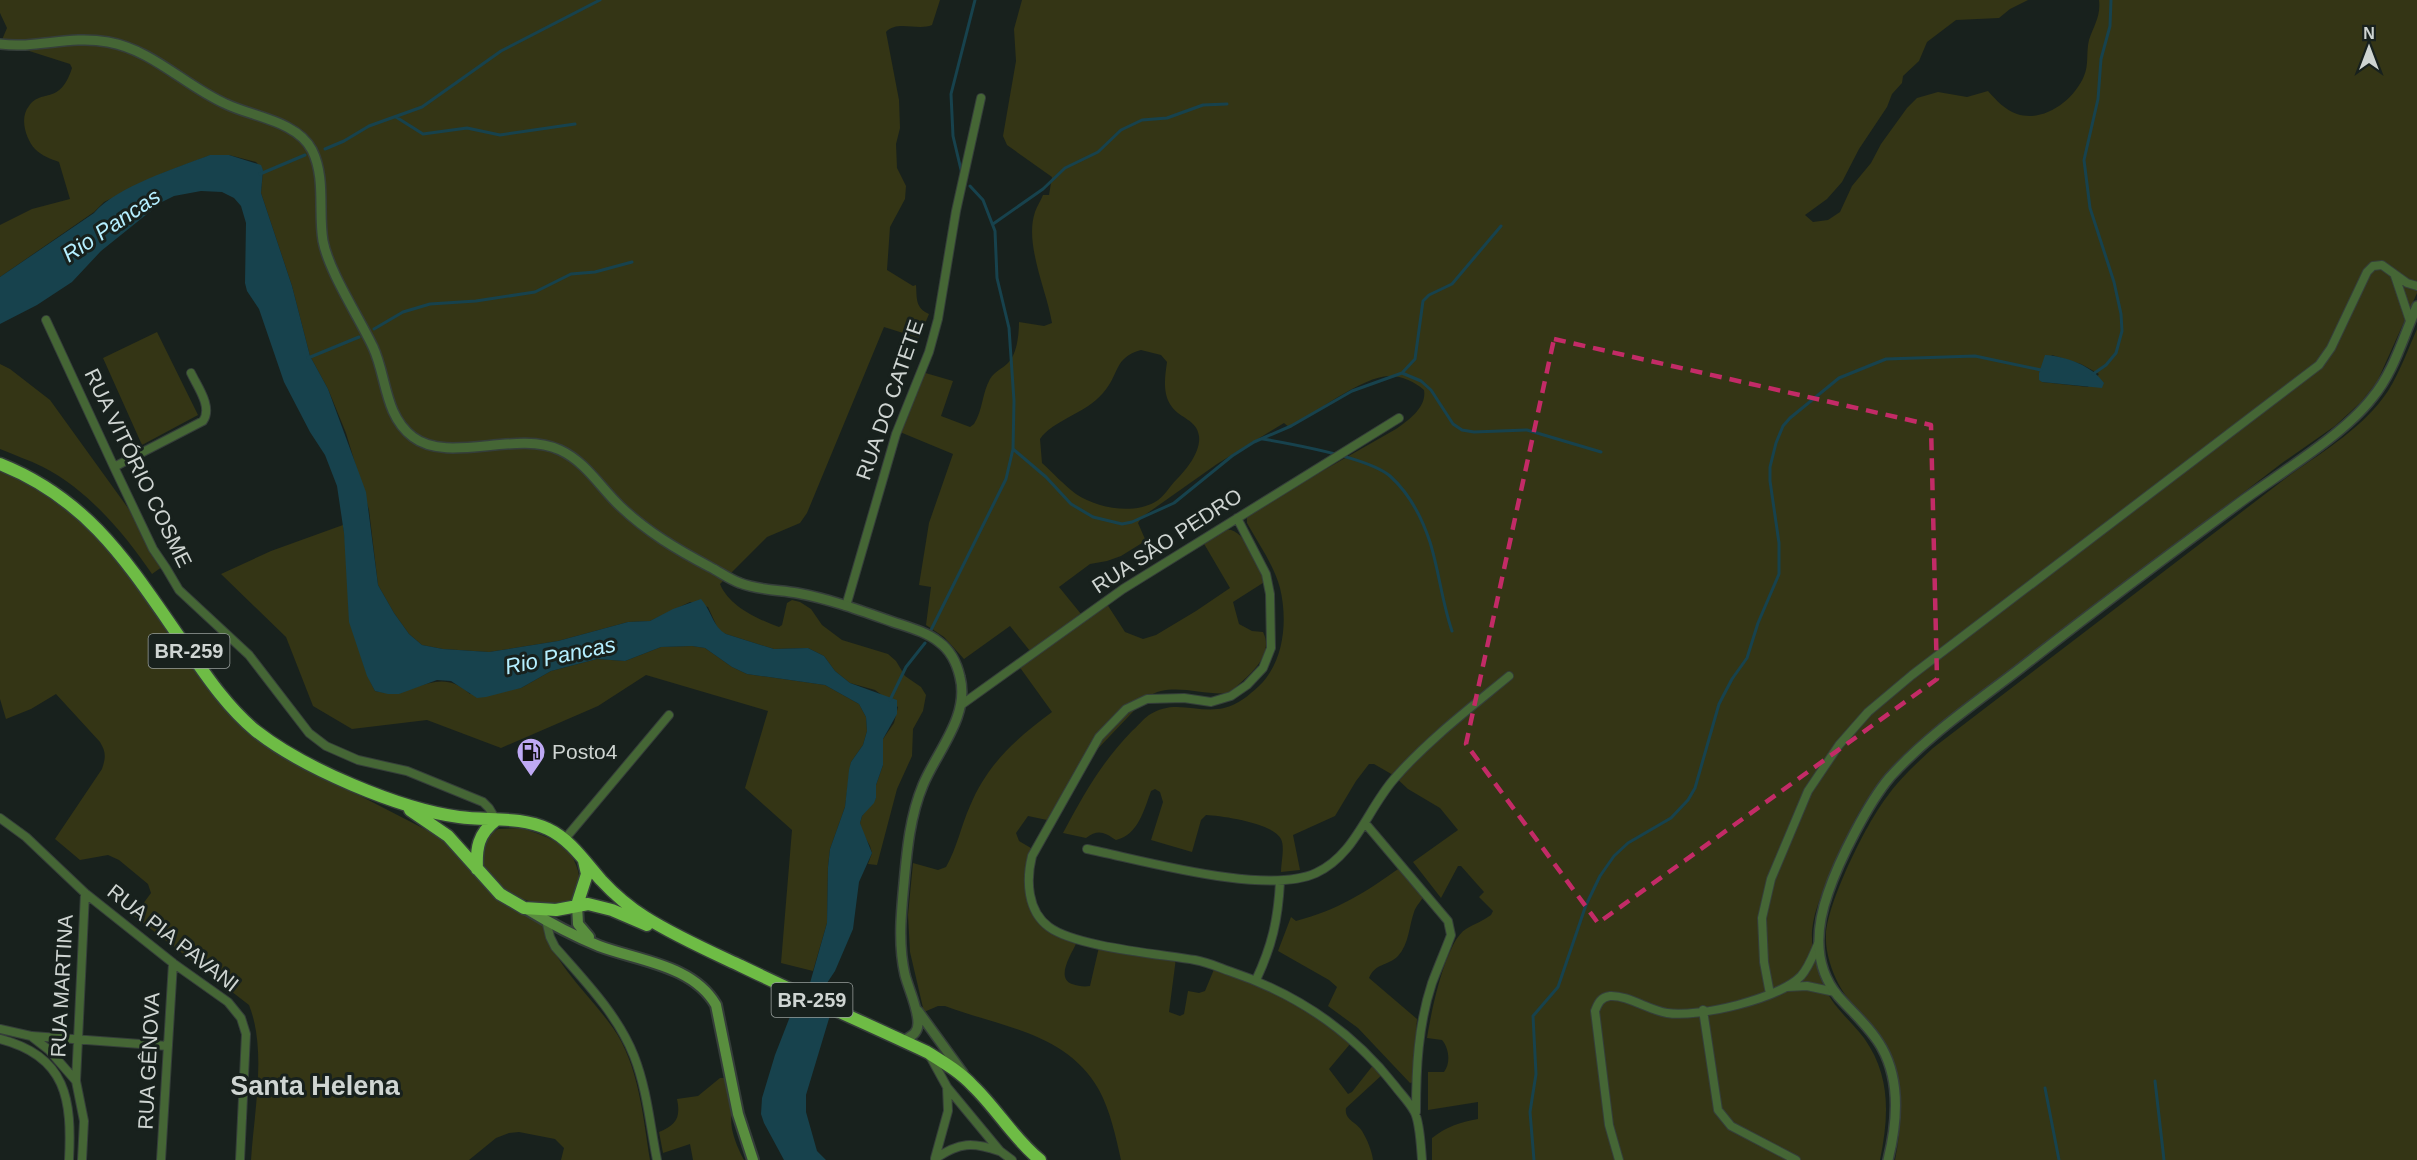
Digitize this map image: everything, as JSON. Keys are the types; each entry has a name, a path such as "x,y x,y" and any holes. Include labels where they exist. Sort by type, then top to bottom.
{"highway":[{"name":"BR-259","path":"0,464 24,473 54,491 95,525 129,566 208,678 257,731 328,772 404,806 448,836 500,894 524,908 556,910 588,904 612,910 674,934 927,1052 949,1065 973,1086 1019,1140 1040,1160"},
{"name":"BR-259","path":"404,806 461,818 530,822 552,831 564,840 627,904 674,934"},
{"path":"477,870 478,842 481,834 495,820"},
{"path":"577,905 587,874 584,860"}],"main road":[{"path":"577,905 578,924 582,931 598,945"},
{"path":"524,908 598,945 695,980 709,992 718,1014 738,1114 753,1160"}],"street":[{"path":"0,44 18,46 86,38 131,48 224,104 272,121 295,133 309,144 317,160 324,245 334,271 377,357 388,400 401,426 415,440 436,448 517,443 540,444 558,449 582,464 618,504 642,526 666,543 739,583 770,591 797,593 846,606 913,629 940,642 954,659 962,680 961,705 945,746 923,783 911,820 901,913 901,948 904,972 918,1030 903,1041"},
{"name":"RUA DO CATETE","path":"846,606 893,444 929,352 938,319 956,211 981,98"},
{"path":"1770,994 1764,962 1762,918 1771,879 1808,791 1839,745 1868,712 1912,675 2319,365 2331,348 2367,272 2373,266 2382,265 2395,275 2417,286"},
{"path":"2395,275 2410,321"},
{"path":"1888,1160 1893,1140 1896,1109 1893,1077 1883,1050 1869,1029 1835,992 1822,966 1818,944 1820,921 1828,891 1862,819 1889,778 1930,738 2159,561 2332,436 2370,401 2385,381 2417,306"},
{"name":"RUA VITÓRIO COSME","path":"46,320 153,549 179,590 249,655 309,733 326,746 358,760 408,771 483,802 495,820"},
{"path":"114,466 203,421 207,408 191,373"},
{"name":"RUA SÃO PEDRO","path":"961,705 1123,589 1399,418"},
{"path":"1237,518 1266,574 1270,594 1271,648 1263,668 1247,685 1231,696 1211,702 1184,698 1147,699 1126,709 1099,737 1032,856 1027,875 1030,897 1039,916 1049,927 1064,934 1091,943 1198,961 1256,980 1310,1007 1353,1039 1385,1073 1416,1113"},
{"path":"1087,849 1220,877 1280,882 1316,873 1344,853 1392,781 1432,739 1509,676"},
{"path":"564,840 669,714"},
{"name":"RUA PIA PAVANI","path":"0,818 26,837 85,893 173,963 223,998 241,1018 246,1034 246,1066 240,1160"},
{"path":"1365,823 1448,921 1451,928 1451,935 1432,984 1422,1024 1416,1072 1416,1113 1422,1160"},
{"path":"1256,980 1269,952 1275,931 1280,882"},
{"name":"RUA MARTINA","path":"76,1082 85,893"},
{"path":"546,920 550,938 555,947 605,1007 634,1057 646,1098 657,1160"},
{"path":"1619,1160 1609,1125 1595,1011 1599,1002 1606,996 1616,996 1668,1014 1681,1014 1752,1002 1787,987 1808,968 1818,944"},
{"name":"RUA GÊNOVA","path":"161,1160 173,963"},
{"path":"1787,987 1814,987 1835,992"},
{"path":"913,1004 973,1086"},
{"path":"1703,1011 1718,1110 1731,1126 1796,1160"},
{"path":"0,1029 31,1036 168,1046"},
{"path":"31,1036 49,1050 76,1082 84,1121 82,1160"},
{"path":"0,1039 27,1048 40,1057 57,1075 65,1093 70,1115 69,1160"},
{"path":"927,1052 947,1087 1000,1151 1012,1160"},
{"path":"935,1159 948,1111 947,1087"},
{"path":"935,1159 949,1149 965,1144 980,1145 1000,1151"}],"highlighted area":[{"path":"1554,339 1931,425 1937,679 1598,923 1466,744"}],"shaded area":[{"path":"0,0 940,0 932,25 902,26 891,28 886,32 899,100 900,128 896,144 897,168 906,186 905,199 890,227 887,270 913,286 916,285 919,306 929,314 919,338 884,327 807,513 800,523 767,537 720,584 724,592 737,605 753,616 779,627 782,625 787,603 792,600 800,602 811,609 822,625 842,640 888,654 896,661 905,676 921,687 926,695 923,711 913,729 912,756 897,789 877,865 868,864 872,853 860,823 862,816 876,798 876,785 883,765 883,739 894,723 898,707 875,690 850,683 835,671 824,656 808,648 774,649 726,634 719,631 708,607 690,602 650,621 628,622 558,641 489,652 422,645 409,634 378,585 369,510 346,433 328,389 310,356 292,286 261,193 263,170 256,162 229,155 211,155 163,173 104,202 94,212 0,277 0,225 32,209 70,199 59,162 35,149 27,134 24,116 34,101 57,92 62,87 72,68 70,64 1,42 7,28 0,13"},
{"path":"1022,0 2028,0 2010,9 1999,18 1956,20 1927,42 1919,61 1903,76 1902,83 1892,94 1887,107 1859,149 1842,182 1827,199 1805,215 1813,222 1828,220 1840,212 1852,186 1871,163 1881,144 1907,108 1917,98 1938,92 1967,97 1988,91 2009,110 2027,116 2047,112 2066,101 2086,72 2088,45 2098,16 2099,0 2417,0 2417,293 2377,382 2361,402 2335,426 2282,463 1924,738 1882,780 1861,809 1820,898 1813,922 1812,938 1817,968 1829,995 1864,1038 1879,1067 1886,1097 1885,1128 1880,1160 1432,1160 1432,1138 1453,1126 1478,1119 1478,1102 1428,1110 1428,1072 1444,1072 1448,1060 1446,1047 1442,1040 1427,1038 1440,979 1458,936 1491,915 1493,911 1479,897 1484,892 1461,866 1458,866 1441,898 1413,862 1458,830 1440,808 1408,789 1393,775 1374,764 1369,764 1356,781 1335,816 1293,835 1300,870 1281,872 1283,846 1276,833 1235,819 1206,815 1201,820 1192,852 1151,840 1163,802 1160,792 1155,789 1151,791 1139,821 1124,837 1116,840 1104,833 1090,835 1086,838 1063,833 1102,767 1121,743 1147,717 1158,710 1168,708 1229,707 1259,686 1274,665 1279,653 1284,614 1280,588 1274,571 1247,523 1247,517 1275,498 1396,429 1420,407 1424,390 1417,384 1395,376 1379,377 1339,396 1290,428 1284,423 1217,464 1142,517 1138,523 1145,539 1142,543 1121,556 1090,564 1059,587 1081,614 1103,598 1125,632 1143,639 1156,635 1230,588 1203,542 1222,531 1232,530 1250,549 1266,581 1233,602 1239,624 1252,631 1263,632 1266,641 1262,659 1250,674 1229,693 1177,689 1157,692 1147,697 1089,758 1052,821 1028,816 1016,833 1019,841 1036,851 1031,880 1037,905 1053,926 1077,942 1066,965 1067,981 1076,985 1090,986 1099,947 1176,958 1169,1012 1180,1016 1184,1014 1188,991 1199,993 1205,991 1215,967 1251,980 1328,1023 1350,1044 1329,1069 1348,1094 1374,1064 1383,1074 1346,1108 1349,1118 1360,1128 1366,1138 1373,1160 1121,1160 1106,1106 1099,1090 1085,1071 1069,1056 1031,1034 945,1006 938,1006 924,1012 910,952 908,915 913,863 938,870 946,867 970,806 985,777 1015,742 1052,712 1016,662 1030,651 1010,626 964,659 944,637 926,625 931,587 919,585 929,523 953,454 900,432 922,372 953,381 941,416 970,427 977,419 990,379 1014,355 1019,322 1044,326 1052,323 1034,253 1032,225 1043,195 1049,195 1052,177 1007,145 1003,136 1016,61 1014,29","holes":["1141,350 1161,355 1167,362 1165,385 1167,397 1175,411 1195,426 1199,436 1198,448 1185,470 1155,502 1146,506 1125,509 1104,506 1076,494 1042,463 1040,439 1053,427 1096,400 1108,386 1121,362 1132,353","2052,355 2081,364 2099,374 2088,387 2042,382 2039,373"]},
{"path":"2417,329 2417,1160 1895,1160 1900,1109 1899,1092 1891,1060 1874,1030 1842,990 1833,972 1826,947 1828,921 1840,884 1858,844 1878,810 1902,778 1933,748 2356,427 2388,391"},
{"path":"157,332 198,415 142,445 103,358"},
{"path":"0,364 50,400 166,564 152,574 117,528 90,500 43,467 0,449"},
{"path":"0,468 24,477 84,521 129,569 245,728 277,753 444,839 478,875 541,918 546,934 561,963 603,1014 629,1058 639,1092 650,1160 561,1160 564,1148 555,1139 519,1132 496,1138 469,1160 251,1160 258,1061 257,1041 249,1005 134,916 151,893 148,884 119,860 108,855 80,860 55,839 102,769 105,755 100,742 56,694 31,709 6,719 0,699"},
{"path":"343,525 352,610 360,652 375,691 388,693 435,682 458,685 470,694 521,688 551,671 597,659 625,661 661,647 692,646 705,648 732,667 747,674 825,685 859,704 866,717 867,731 863,745 851,762 845,807 830,849 827,923 813,971 781,963 792,830 745,788 768,711 646,675 598,706 501,748 427,720 352,729 313,706 286,637 221,574 271,551"},
{"path":"522,828 557,842 571,856 576,865 581,892 567,903 543,905 519,898 493,882 479,864 480,842 498,829"},
{"path":"1401,867 1424,896 1412,917 1402,951 1394,959 1378,967 1369,978 1417,1019 1413,1082 1410,1083 1358,1028 1328,1006 1337,987 1329,980 1278,951 1291,917 1296,921 1338,906"},
{"path":"720,1078 724,1078 730,1089 732,1129 744,1160 693,1160 690,1144 663,1153 659,1132 670,1127 676,1120 678,1116 677,1099 698,1096"}],"water":[{"name":"Rio Pancas","path":"210,155 229,155 261,165 263,170 261,193 292,286 310,356 328,389 366,492 378,585 409,634 422,645 489,652 558,641 628,622 650,621 673,609 701,599 715,623 726,634 774,649 808,648 824,656 835,671 850,683 897,700 897,714 883,739 883,765 876,785 876,798 862,816 860,823 872,853 859,882 853,929 835,971 823,989 831,1012 806,1095 806,1112 817,1151 826,1160 784,1160 764,1123 761,1114 762,1098 775,1055 798,996 810,983 827,923 830,849 845,807 851,762 863,745 867,731 866,717 859,704 825,685 747,674 732,667 705,648 692,646 661,647 625,661 597,659 551,671 521,688 486,697 477,698 451,681 437,680 399,694 375,691 367,676 349,622 344,533 337,486 325,455 310,432 284,382 259,309 247,291 245,283 246,223 241,206 234,198 222,192 201,191 174,196 162,202 101,251 72,282 37,305 0,324 0,277 94,213 117,194 148,179"},
{"path":"2045,355 2061,357 2086,367 2104,383 2102,388 2042,382 2039,380 2039,373"}],"waterway":[{"path":"325,149 369,126 422,107 501,51 600,0"},
{"path":"962,174 953,136 951,94 975,0"},
{"path":"2093,374 2106,365 2116,353 2122,331 2114,282 2090,208 2084,160 2098,99 2101,59 2110,26 2111,0"},
{"path":"993,224 1043,189 1065,168 1098,152 1121,130 1142,120 1167,118 1203,105 1227,104"},
{"path":"396,117 423,134 467,128 500,135 575,124"},
{"path":"260,174 305,155"},
{"path":"930,632 1006,479 1013,449 1014,401 1009,328 997,278 995,231 983,200 970,186"},
{"path":"1013,449 1046,477 1071,504 1093,517 1122,524 1132,522 1174,503 1232,456 1254,442 1291,426 1352,391 1402,373 1415,359 1423,301 1429,295 1452,284 1501,226"},
{"path":"374,329 403,312 430,304 476,301 535,292 571,274 595,272 632,262"},
{"path":"308,358 359,337"},
{"path":"1534,1160 1530,1112 1536,1074 1533,1016 1558,987 1586,905 1600,876 1614,856 1628,843 1671,818 1688,800 1695,788 1719,704 1732,679 1747,658 1758,623 1779,574 1779,543 1770,467 1783,426 1839,378 1886,359 1975,356 2041,370"},
{"path":"1402,373 1421,381 1431,390 1453,424 1462,430 1474,432 1527,430 1601,452"},
{"path":"1263,439 1310,448 1365,463 1380,469 1397,483 1414,506 1427,533 1452,631"},
{"path":"890,700 906,667 925,643"},
{"path":"2155,1081 2164,1160"},
{"path":"2045,1088 2059,1160"}],"place":[{"name":"Posto4","path":"531,778"}],"district":[{"name":"Santa Helena","path":"315,1086"}]}
